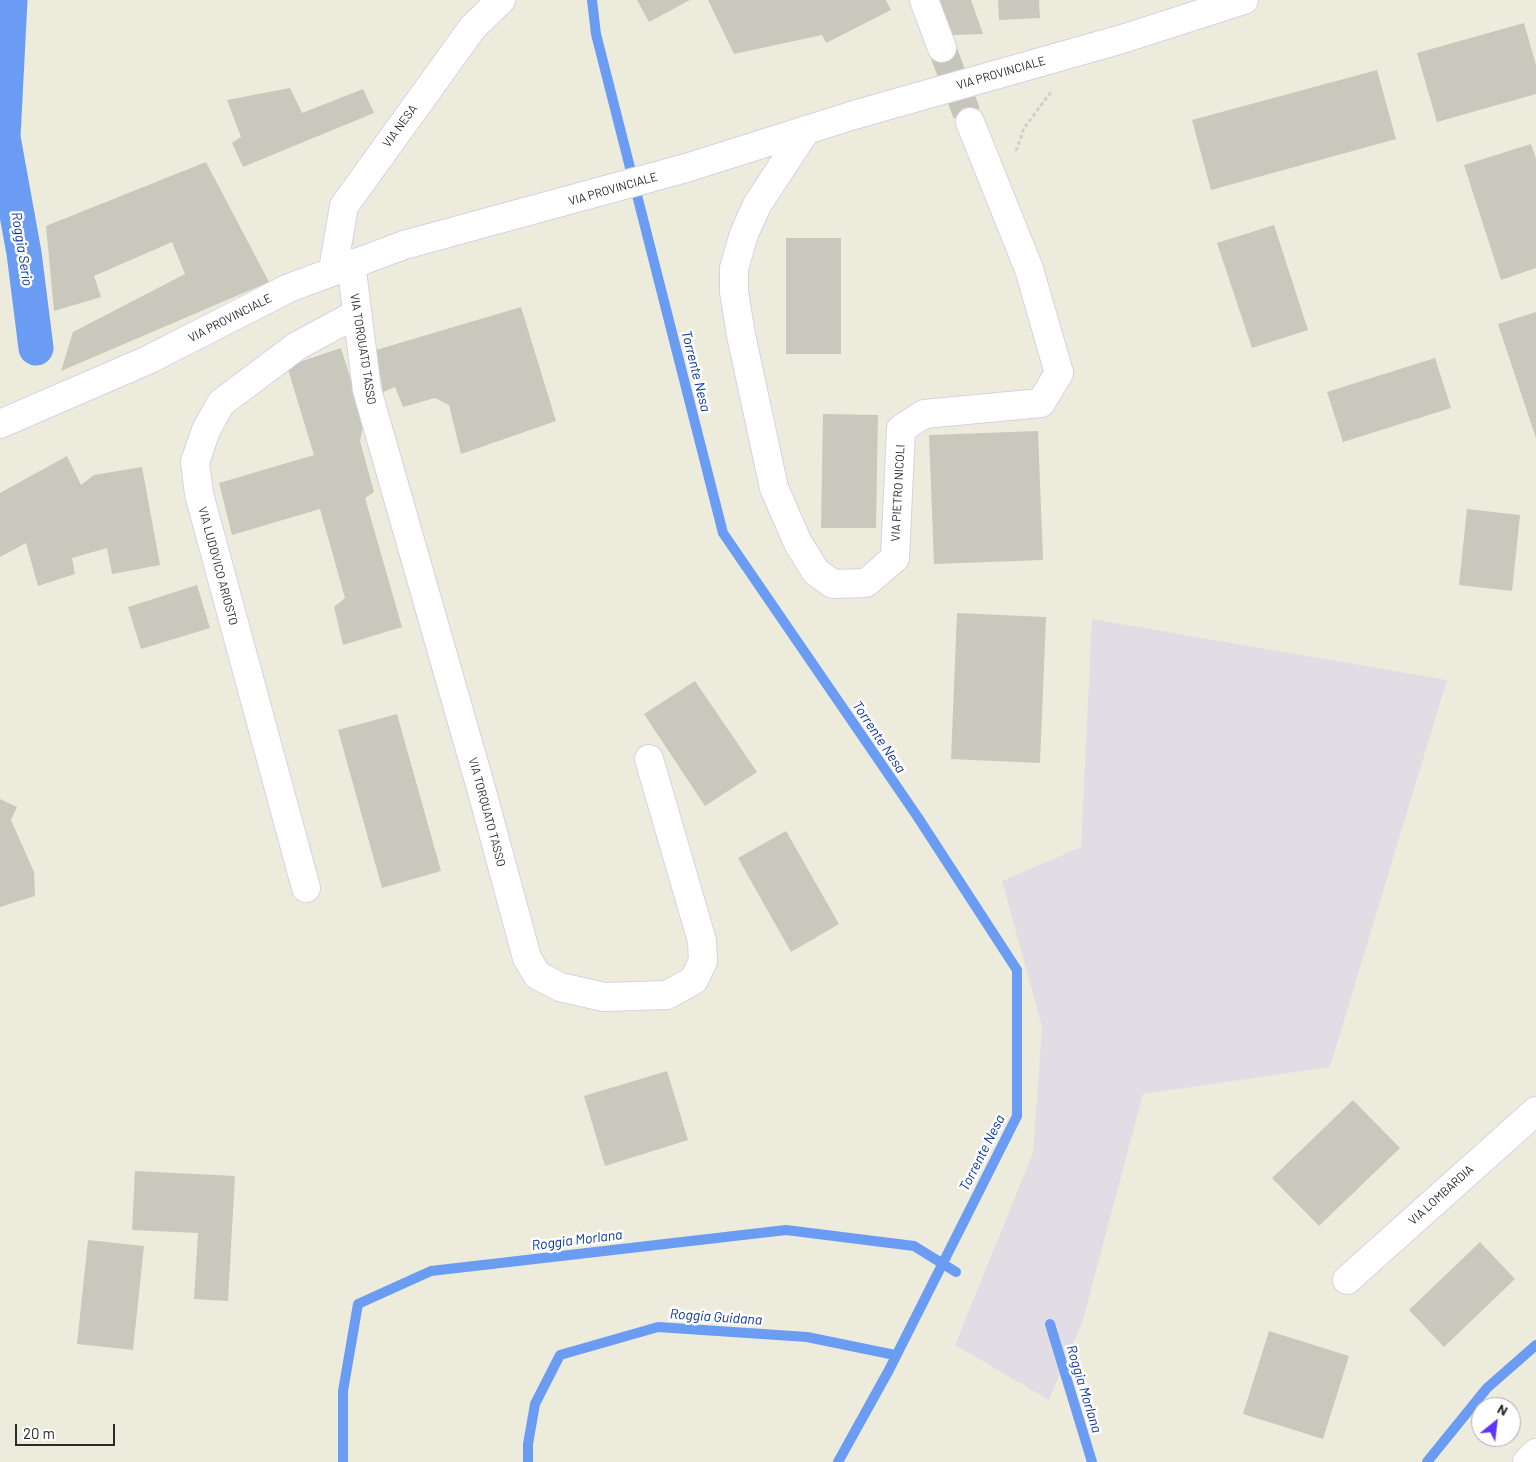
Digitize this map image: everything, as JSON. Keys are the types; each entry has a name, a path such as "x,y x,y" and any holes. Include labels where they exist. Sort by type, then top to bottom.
{"street":[{"name":"VIA NESA","path":"342,266 344,206 472,27 501,0"},
{"path":"924,0 942,48"},
{"name":"VIA PROVINCIALE","path":"0,424 148,360 289,288 342,266 404,244 686,168 806,130 1076,53 1244,0"},
{"name":"VIA PIETRO NICOLI","path":"806,130 757,205 744,234 734,268 734,292 741,335 774,488 798,543 816,572 833,584 866,583 895,558 901,429 924,414 1041,404 1059,373 1029,269 970,122"},
{"name":"VIA TORQUATO TASSO","path":"342,266 356,314 367,390 481,788 527,958 537,975 560,987 604,997 667,995 694,980 702,961 702,941 649,758"},
{"name":"VIA LUDOVICO ARIOSTO","path":"306,888 199,494 195,462 206,430 221,403 297,346 356,314"},
{"name":"VIA LOMBARDIA","path":"1347,1280 1536,1111"},
{"path":"1527,1462 1536,1453"}],"path":[{"path":"1014,157 1024,128 1059,82 1076,53"}],"shaded area":[{"path":"1092,619 1447,680 1330,1067 1143,1094 1083,1320 1049,1400 955,1345 1033,1153 1042,1027 1002,881 1081,847"}],"building":[{"path":"637,0 690,0 649,22"},
{"path":"708,0 886,0 891,10 826,43 822,35 734,54"},
{"path":"939,0 971,0 983,34 953,35"},
{"path":"998,0 1039,0 1040,18 999,20"},
{"path":"1524,23 1536,65 1536,94 1437,122 1417,53"},
{"path":"1377,70 1396,139 1211,190 1192,120"},
{"path":"290,88 302,113 363,89 374,113 243,167 232,143 241,137 227,100"},
{"path":"1531,144 1536,159 1536,268 1501,280 1464,165"},
{"path":"206,162 269,282 61,371 73,332 185,274 172,242 94,276 101,297 54,311 46,226"},
{"path":"1274,225 1308,330 1252,348 1217,243"},
{"path":"786,238 841,238 841,354 786,354"},
{"path":"521,307 556,421 461,454 449,405 435,398 403,407 395,387 383,392 376,350"},
{"path":"1536,312 1536,438 1498,324"},
{"path":"341,348 364,422 360,441 374,492 365,498 402,627 343,645 334,607 345,598 320,509 232,535 219,483 314,455 287,366"},
{"path":"1435,358 1451,408 1343,442 1327,392"},
{"path":"823,414 878,415 876,528 821,528"},
{"path":"1038,431 1043,560 934,564 929,435"},
{"path":"67,456 81,485 94,475 142,467 160,565 112,574 107,548 72,558 75,574 38,586 26,543 0,557 0,493"},
{"path":"1467,509 1520,515 1512,591 1459,585"},
{"path":"197,585 210,628 141,649 128,607"},
{"path":"957,613 1046,617 1040,763 951,759"},
{"path":"695,681 757,772 705,806 644,714"},
{"path":"397,714 441,871 382,888 338,730"},
{"path":"0,799 17,807 11,820 34,872 35,896 0,907"},
{"path":"786,831 839,924 791,952 738,858"},
{"path":"667,1071 688,1140 605,1166 584,1096"},
{"path":"1353,1100 1400,1148 1319,1226 1272,1178"},
{"path":"135,1171 235,1176 228,1301 194,1299 198,1233 132,1230"},
{"path":"88,1240 144,1246 133,1350 77,1344"},
{"path":"1480,1242 1515,1279 1444,1347 1409,1310"},
{"path":"1269,1331 1349,1356 1323,1439 1243,1414"}],"waterway":[{"name":"Roggia Serio","path":"10,0 3,137 24,253 36,348"},
{"name":"Torrente Nesa","path":"592,0 596,34 723,533 917,816 1017,970 1017,1116 889,1370 838,1462"},
{"name":"Roggia Morlana","path":"343,1462 343,1391 358,1304 431,1271 786,1230 914,1246 956,1272"},
{"name":"Roggia Morlana","path":"1050,1324 1092,1462"},
{"name":"Roggia Guidana","path":"528,1462 528,1444 535,1404 560,1355 658,1327 807,1337 895,1355"},
{"name":"Roggia Morlana","path":"1427,1462 1487,1388 1536,1345"}],"tunnel":[{"path":"942,48 970,122"}]}
